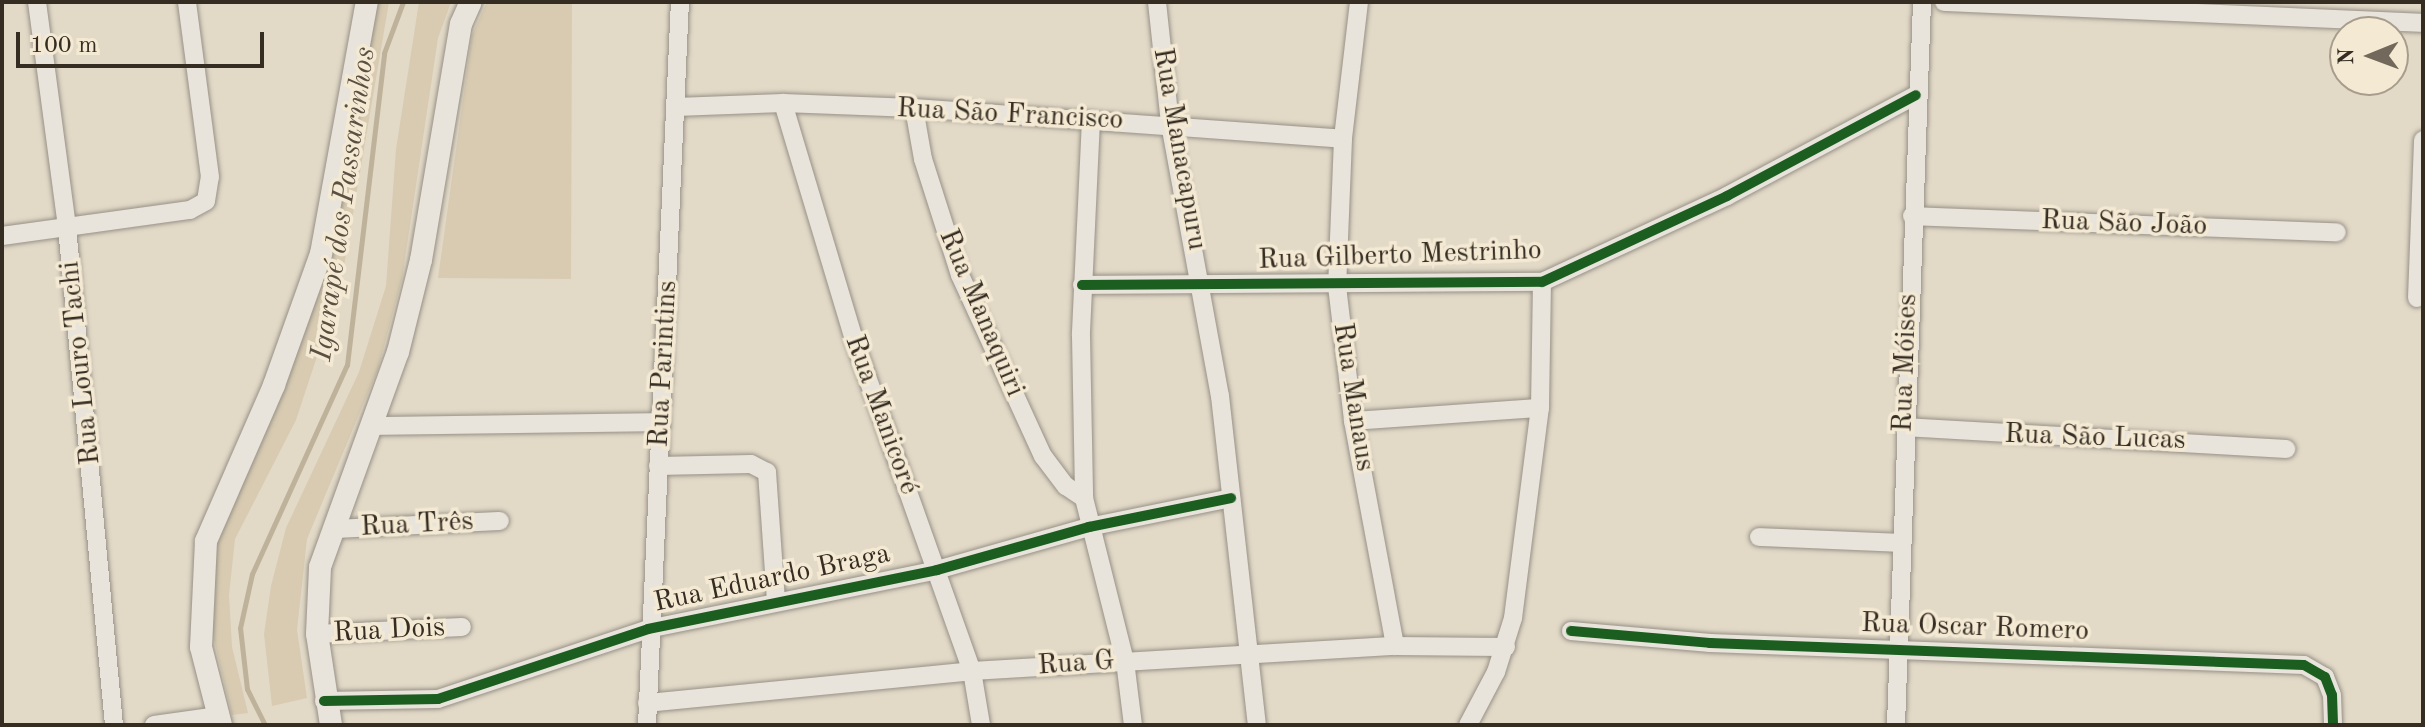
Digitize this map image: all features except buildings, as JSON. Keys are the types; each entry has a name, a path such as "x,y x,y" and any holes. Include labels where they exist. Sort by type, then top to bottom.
{"street":[{"name":"Rua Louro Tachi","path":"37,2 67,227 114,725"},
{"path":"2,236 190,210 206,201 210,177 187,2"},
{"path":"154,725 219,720 201,647 199,608 206,541 279,372 321,254 367,2"},
{"path":"331,725 324,701 317,634 320,567 375,426 421,260 461,24 471,2"},
{"name":"Rua Parintins","path":"647,725 648,629 680,2"},
{"name":"Rua Manacapuru","path":"1157,2 1170,124 1203,285 1257,725"},
{"name":"Rua Manaus","path":"1359,2 1343,139 1337,286 1353,421 1395,646"},
{"name":"Rua Móises","path":"1896,725 1904,427 1922,2"},
{"path":"1944,2 2423,23"},
{"name":"Rua Gilberto Mestrinho","path":"1082,285 1337,286 1542,282 1727,196 1916,95"},
{"name":"Rua São Francisco","path":"676,107 783,103 914,108 1170,124 1343,139"},
{"name":"Rua Manicoré","path":"783,103 854,340 972,671 981,725"},
{"name":"Rua Manaquiri","path":"914,108 923,159 960,275 1043,456 1066,486 1084,498"},
{"path":"1091,120 1082,285 1084,498 1125,661 1133,725"},
{"path":"2417,298 2423,140"},
{"name":"Rua São João","path":"1912,216 2337,232"},
{"name":"Rua Gilberto Mestrinho","path":"1468,725 1506,647 1540,408 1542,282"},
{"path":"1353,421 1540,408"},
{"path":"375,426 659,422"},
{"name":"Rua São Lucas","path":"1904,427 2286,449"},
{"path":"658,466 751,464 767,472 776,602"},
{"name":"Rua Eduardo Braga","path":"324,701 438,699 648,629 937,570 1089,527 1231,498"},
{"name":"Rua Três","path":"334,529 500,521"},
{"path":"1759,537 1900,543"},
{"name":"Rua Dois","path":"317,634 462,627"},
{"name":"Rua Oscar Romero","path":"1571,631 1695,642 2304,665 2325,677 2332,695 2333,725"},
{"name":"Rua G","path":"647,703 972,671 1125,661 1395,646 1506,647"}],"shaded area":[{"path":"372,2 389,2 341,284 296,420 235,539 229,595 232,647 248,713 232,715 210,623 213,546 320,283 343,197"},
{"path":"419,2 451,2 438,38 402,279 378,369 307,539 297,630 307,698 272,706 264,634 271,586 286,528 359,372 386,286 396,149"},
{"path":"487,2 572,2 571,279 438,278 472,35"}],"waterway":[{"name":"Igarapé dos Passarinhos","path":"265,725 247,689 240,628 252,574 347,365 384,53 403,2"}],"cycle path":[{"path":"1082,285 1542,282 1727,196 1916,95"},
{"path":"324,701 438,699 648,629 937,570 1089,527 1231,498"},
{"path":"1571,631 1710,643 2304,665 2325,677 2332,695 2333,725"}]}
